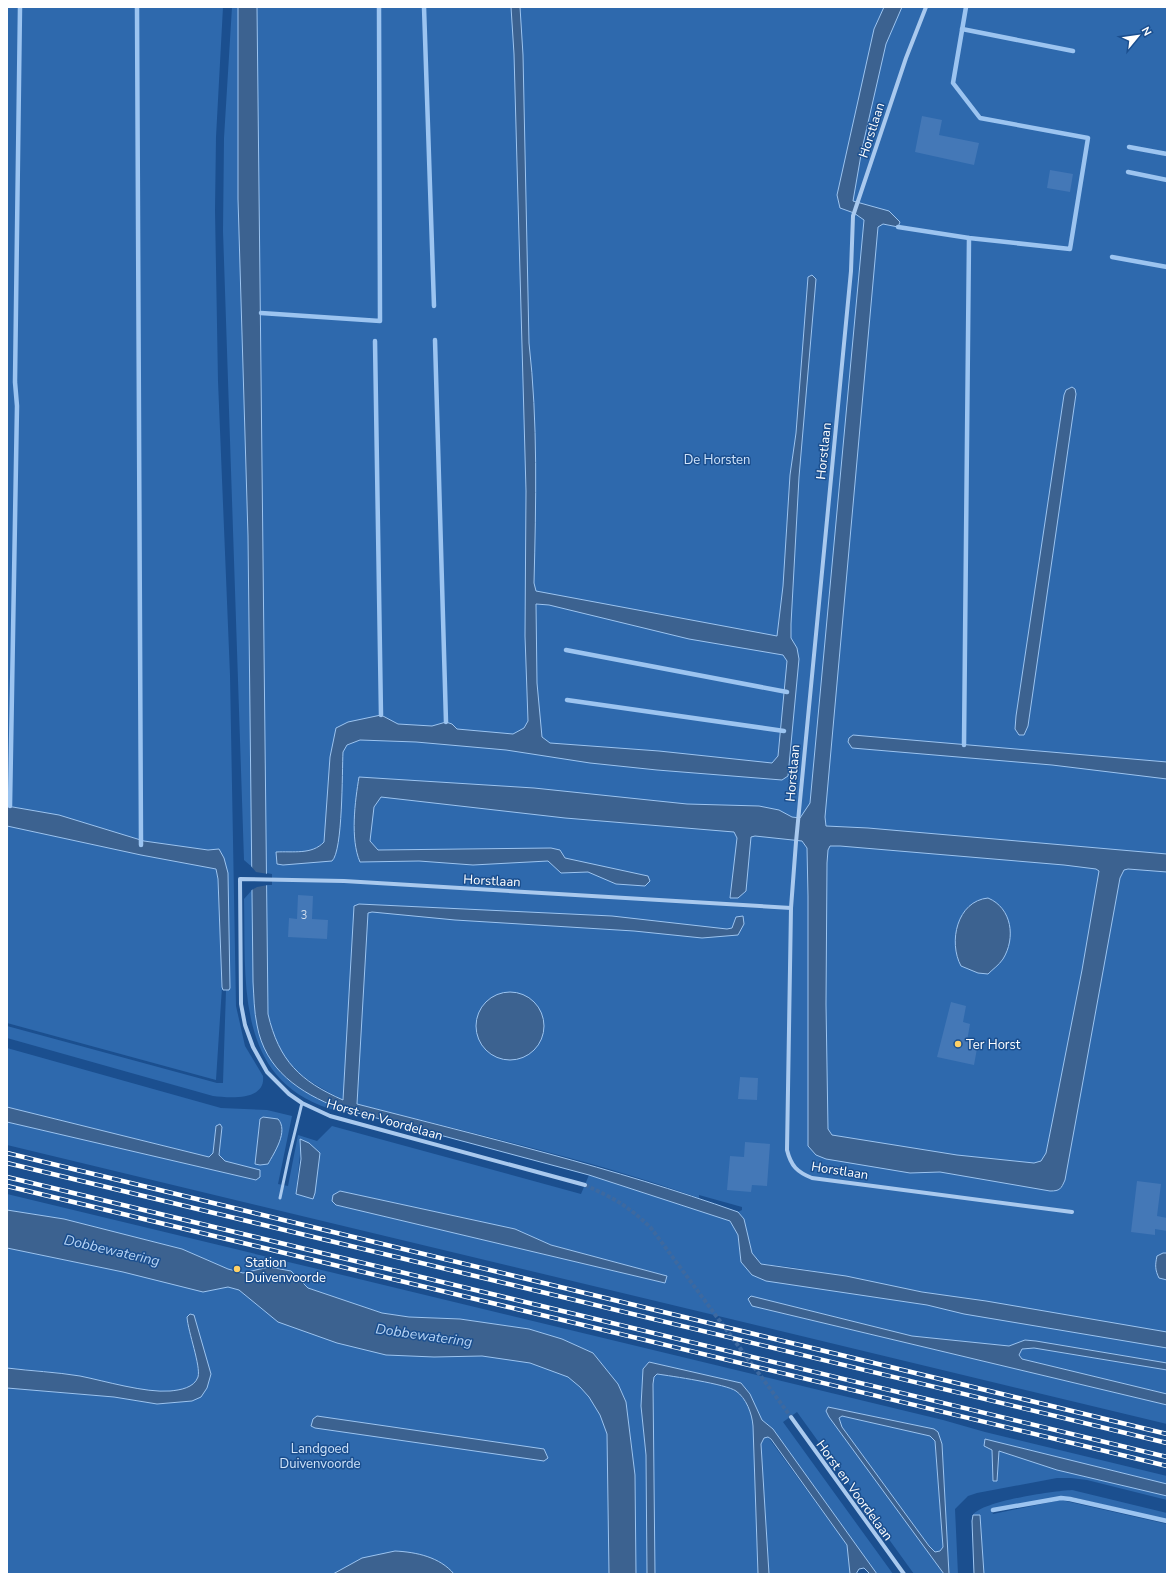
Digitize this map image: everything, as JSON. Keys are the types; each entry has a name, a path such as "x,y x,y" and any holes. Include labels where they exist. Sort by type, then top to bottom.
{"street":[{"name":"Horstlaan","path":"926,7 906,58 853,216 851,271 798,815 791,908 787,1150 790,1162 798,1172 812,1178 1072,1212"},
{"name":"Horstlaan","path":"240,879 344,881 791,908"},
{"name":"Horst en Voordelaan","path":"240,879 242,1004 246,1025 253,1047 267,1072 289,1094 302,1104 330,1116 585,1185"},
{"name":"Horst en Voordelaan","path":"791,1417 904,1574"}],"lane":[{"path":"280,1198 288,1156 302,1104"}],"green space":[{"path":"7,7 223,7 216,137 215,210 218,381 230,675 236,1006 245,1046 263,1076 262,1084 259,1090 246,1096 213,1096 7,1038 7,1026 217,1083 223,1083 226,990 229,990 219,849 208,850 144,841 59,815 7,806"},
{"path":"232,7 238,7 238,199 248,536 252,867 244,860 223,231 224,138"},
{"name":"De Horsten","path":"257,7 1167,7 1167,1363 1036,1341 1025,1340 1009,1346 912,1336 751,1296 752,1306 1167,1405 1167,1424 7,1145 7,1122 256,1180 221,1159 219,1155 222,1127 216,1126 213,1153 209,1157 7,1107 7,1048 221,1108 267,1110 292,1116 278,1184 288,1186 298,1135 317,1141 332,1126 581,1194 589,1175 730,1221 738,1235 741,1262 804,1286 927,1305 977,1316 962,1298 911,1290 837,1275 761,1264 752,1253 744,1219 738,1212 742,1210 742,1207 699,1195 699,1198 572,1159 357,1104 358,1092 344,1088 343,1100 314,1084 294,1068 285,1058 273,1032 268,1014 266,885 272,885 272,874 266,873","holes":["309,1143 296,1194 301,1144 299,1144","340,1191 515,1229 551,1245 667,1276 665,1283 336,1205"]},
{"path":"7,826 141,855 216,869 218,879 222,987 216,1080 7,1023"},
{"path":"252,890 254,998 262,1040 270,1057 281,1072 295,1086 339,1108 338,1111 304,1098 280,1078 263,1054 253,1026 247,996 244,899"},
{"path":"7,1194 943,1420 985,1432 1167,1476 1167,1484 985,1439 992,1450 993,1481 997,1481 999,1451 1057,1470 1167,1496 1167,1500 1087,1480 1071,1478 1057,1478 968,1496 955,1509 958,1574 949,1574 942,1444 938,1432 934,1429 828,1407 829,1417 944,1574 914,1574 797,1412 783,1422 893,1574 877,1574 773,1429 762,1420 750,1394 741,1383 649,1362 643,1369 641,1406 646,1455 647,1574 636,1574 635,1475 626,1402 618,1384 593,1353 562,1339 529,1329 460,1319 409,1317 382,1313 308,1288 291,1271 269,1267 243,1273 228,1269 182,1249 64,1219 7,1210"},
{"name":"Landgoed Duivenvoorde","path":"7,1248 147,1277 196,1277 554,1354 605,1396 617,1574 7,1574 7,1388 114,1397 157,1404 192,1401 207,1388 187,1317 198,1365 198,1377 193,1384 182,1389 170,1391 149,1390 80,1376 7,1368"},
{"path":"1034,1348 1167,1370 1167,1394 1022,1359 1019,1355 1021,1349"},
{"path":"657,1374 731,1388 740,1394 748,1407 753,1426 758,1574 655,1574 653,1384 654,1377"},
{"path":"842,1416 930,1436 935,1441 943,1547 940,1551 935,1552 929,1546 842,1427 839,1418"},
{"path":"768,1437 847,1545 850,1574 769,1574 761,1444 764,1438"},
{"path":"1072,1490 1167,1513 1167,1520 1072,1497 1060,1497 991,1509 993,1514 1061,1500 1167,1524 1167,1574 984,1574 980,1515 973,1515 979,1510 990,1505 1004,1501 1050,1492"}],"water":[{"path":"238,7 257,7 268,1014 278,1045 285,1057 303,1077 328,1093 343,1100 354,906 359,904 612,916 727,929 732,928 736,917 743,916 744,924 738,935 702,938 634,931 455,920 372,912 368,913 357,1104 597,1167 738,1212 744,1219 752,1253 761,1264 846,1276 922,1292 986,1301 1167,1332 1167,1348 964,1314 927,1305 766,1281 752,1275 741,1262 738,1235 730,1221 589,1175 339,1108 298,1087 286,1078 276,1067 261,1041 255,1014 253,982 248,536 238,199"},
{"path":"511,7 520,7 523,55 529,343 535,433 536,493 534,583 536,591 777,636 783,586 790,475 796,433 808,277 812,275 816,279 799,477 791,638 797,648 799,659 788,776 782,780 657,770 590,763 506,750 416,742 360,740 347,745 343,752 340,827 336,854 332,861 283,865 277,864 276,852 308,851 324,842 330,757 336,728 348,722 381,715 398,724 432,726 446,722 452,724 457,729 513,734 524,728 528,721 525,636 526,491 514,54","holes":["536,604 549,605 689,639 783,655 787,661 778,756 772,763 659,751 550,743 542,737 537,683"]},
{"path":"884,7 902,7 886,44 862,149 853,201 889,211 900,222 898,227 883,224 878,227 825,817 826,826 868,828 1167,854 1167,872 1128,869 1124,870 1120,878 1065,1180 1061,1187 1056,1191 940,1172 910,1173 826,1159 816,1155 808,1146 808,896 807,848 802,841 755,836 751,837 746,891 738,898 730,898 737,838 734,832 565,818 381,797 374,807 370,841 378,850 551,848 560,850 565,858 648,876 650,881 645,886 616,884 588,872 561,873 548,861 473,865 419,861 360,862 355,842 354,820 359,777 534,788 687,804 759,806 779,810 792,817 800,818 810,803 864,220 854,213 840,208 837,195 874,29","holes":["830,846 1064,865 1096,869 1099,871 1082,970 1052,1123 1046,1153 1041,1161 1034,1163 957,1155 832,1135 828,1129 826,1004 827,863 828,850"]},
{"path":"1072,387 1075,389 1076,394 1028,726 1024,735 1019,735 1015,729 1016,716 1064,395 1066,390"},
{"path":"853,735 1167,762 1167,779 1052,765 852,748 848,742 849,738"},
{"path":"7,806 59,815 144,841 208,850 219,849 224,858 228,873 229,990 223,990 222,987 218,879 216,869 141,855 7,826"},
{"path":"988,898 996,903 1007,916 1010,942 1003,959 988,974 978,973 961,966 955,946 958,924 962,915 977,901"},
{"path":"510,992 523,995 534,1002 541,1013 544,1026 541,1039 534,1050 523,1057 510,1060 497,1057 486,1050 479,1039 476,1026 479,1013 486,1002 497,995"},
{"path":"7,1107 209,1157 213,1153 216,1126 220,1124 222,1127 219,1155 225,1161 260,1170 260,1177 256,1180 7,1122"},
{"path":"263,1117 278,1119 282,1130 277,1148 268,1164 260,1165 255,1164 260,1119"},
{"path":"300,1139 309,1143 320,1153 313,1199 296,1194 301,1159"},
{"path":"340,1191 515,1229 551,1245 667,1276 665,1283 336,1205 332,1201 333,1195"},
{"name":"Dobbewatering","path":"7,1210 64,1219 182,1249 228,1269 243,1273 269,1267 291,1271 308,1288 382,1313 409,1317 460,1319 529,1329 562,1339 593,1353 618,1384 626,1402 635,1475 636,1574 609,1574 607,1434 600,1415 589,1397 568,1377 530,1363 482,1356 434,1357 386,1355 337,1343 278,1322 239,1290 228,1287 203,1292 123,1272 7,1248"},
{"path":"1167,1253 1167,1280 1159,1278 1156,1270 1157,1256"},
{"path":"751,1296 912,1336 1009,1346 1025,1340 1036,1341 1167,1363 1167,1370 1034,1348 1022,1349 1019,1355 1022,1359 1167,1394 1167,1405 752,1306 748,1299"},
{"path":"190,1314 194,1315 211,1374 207,1388 201,1397 192,1401 157,1404 114,1397 7,1388 7,1368 62,1373 149,1390 170,1391 186,1388 193,1384 198,1377 198,1365 187,1317"},
{"path":"649,1362 741,1383 750,1394 762,1420 773,1429 877,1574 870,1574 864,1568 859,1569 856,1574 850,1574 847,1545 771,1439 768,1437 764,1438 761,1444 769,1574 758,1574 753,1426 748,1406 740,1394 730,1388 657,1374 654,1377 653,1384 655,1574 647,1574 646,1455 641,1406 643,1369"},
{"path":"828,1407 934,1429 938,1432 942,1444 949,1574 944,1574 826,1411","holes":["842,1416 930,1436 935,1441 943,1547 940,1551 935,1552 929,1546 842,1427 839,1418"]},
{"path":"317,1416 544,1449 548,1458 544,1461 315,1428 311,1426 313,1419"},
{"path":"985,1439 1167,1484 1167,1496 1057,1470 999,1451 997,1481 993,1481 992,1450 984,1446"},
{"path":"973,1515 980,1515 984,1574 974,1574"},
{"path":"395,1551 427,1556 442,1563 454,1574 333,1574 362,1558"}],"pier":[{"path":"250,865 256,872 268,874 268,885 257,887 250,891"}],"building":[{"path":"922,116 942,120 939,135 979,143 974,165 915,152"},
{"path":"1050,170 1073,174 1070,192 1047,188"},
{"path":"298,895 313,896 312,919 328,920 327,939 288,937 289,918 297,919"},
{"path":"951,1002 966,1006 963,1022 970,1024 967,1041 978,1043 974,1065 937,1057"},
{"path":"740,1077 758,1078 757,1100 738,1099"},
{"path":"745,1142 770,1144 767,1186 752,1185 751,1192 727,1190 730,1156 744,1157"},
{"path":"1137,1181 1161,1184 1157,1216 1167,1218 1167,1231 1155,1229 1155,1235 1131,1232"}],"waterway":[{"path":"10,806 17,406 15,382 20,7"},
{"path":"137,7 141,845"},
{"path":"261,313 380,321 379,7"},
{"path":"424,7 434,306"},
{"path":"898,227 969,238 1070,249 1088,138 980,118 953,83 966,7"},
{"path":"962,29 1073,51"},
{"path":"1129,147 1167,154"},
{"path":"1128,172 1167,180"},
{"path":"964,745 969,238"},
{"path":"1112,257 1167,267"},
{"path":"435,340 446,722"},
{"path":"375,341 381,715"},
{"path":"566,650 787,692"},
{"path":"567,700 784,731"},
{"path":"993,1510 1061,1498 1167,1521"}],"tunnel":[{"path":"585,1185 620,1203 651,1228 791,1417"}],"railway":[{"path":"7,1153 1167,1434"},
{"path":"7,1163 1167,1443"},
{"path":"7,1177 1167,1457"},
{"path":"7,1186 1167,1466"}],"place":[{"name":"Ter Horst","path":"958,1044"},
{"name":"Station Duivenvoorde","path":"237,1269"}]}
